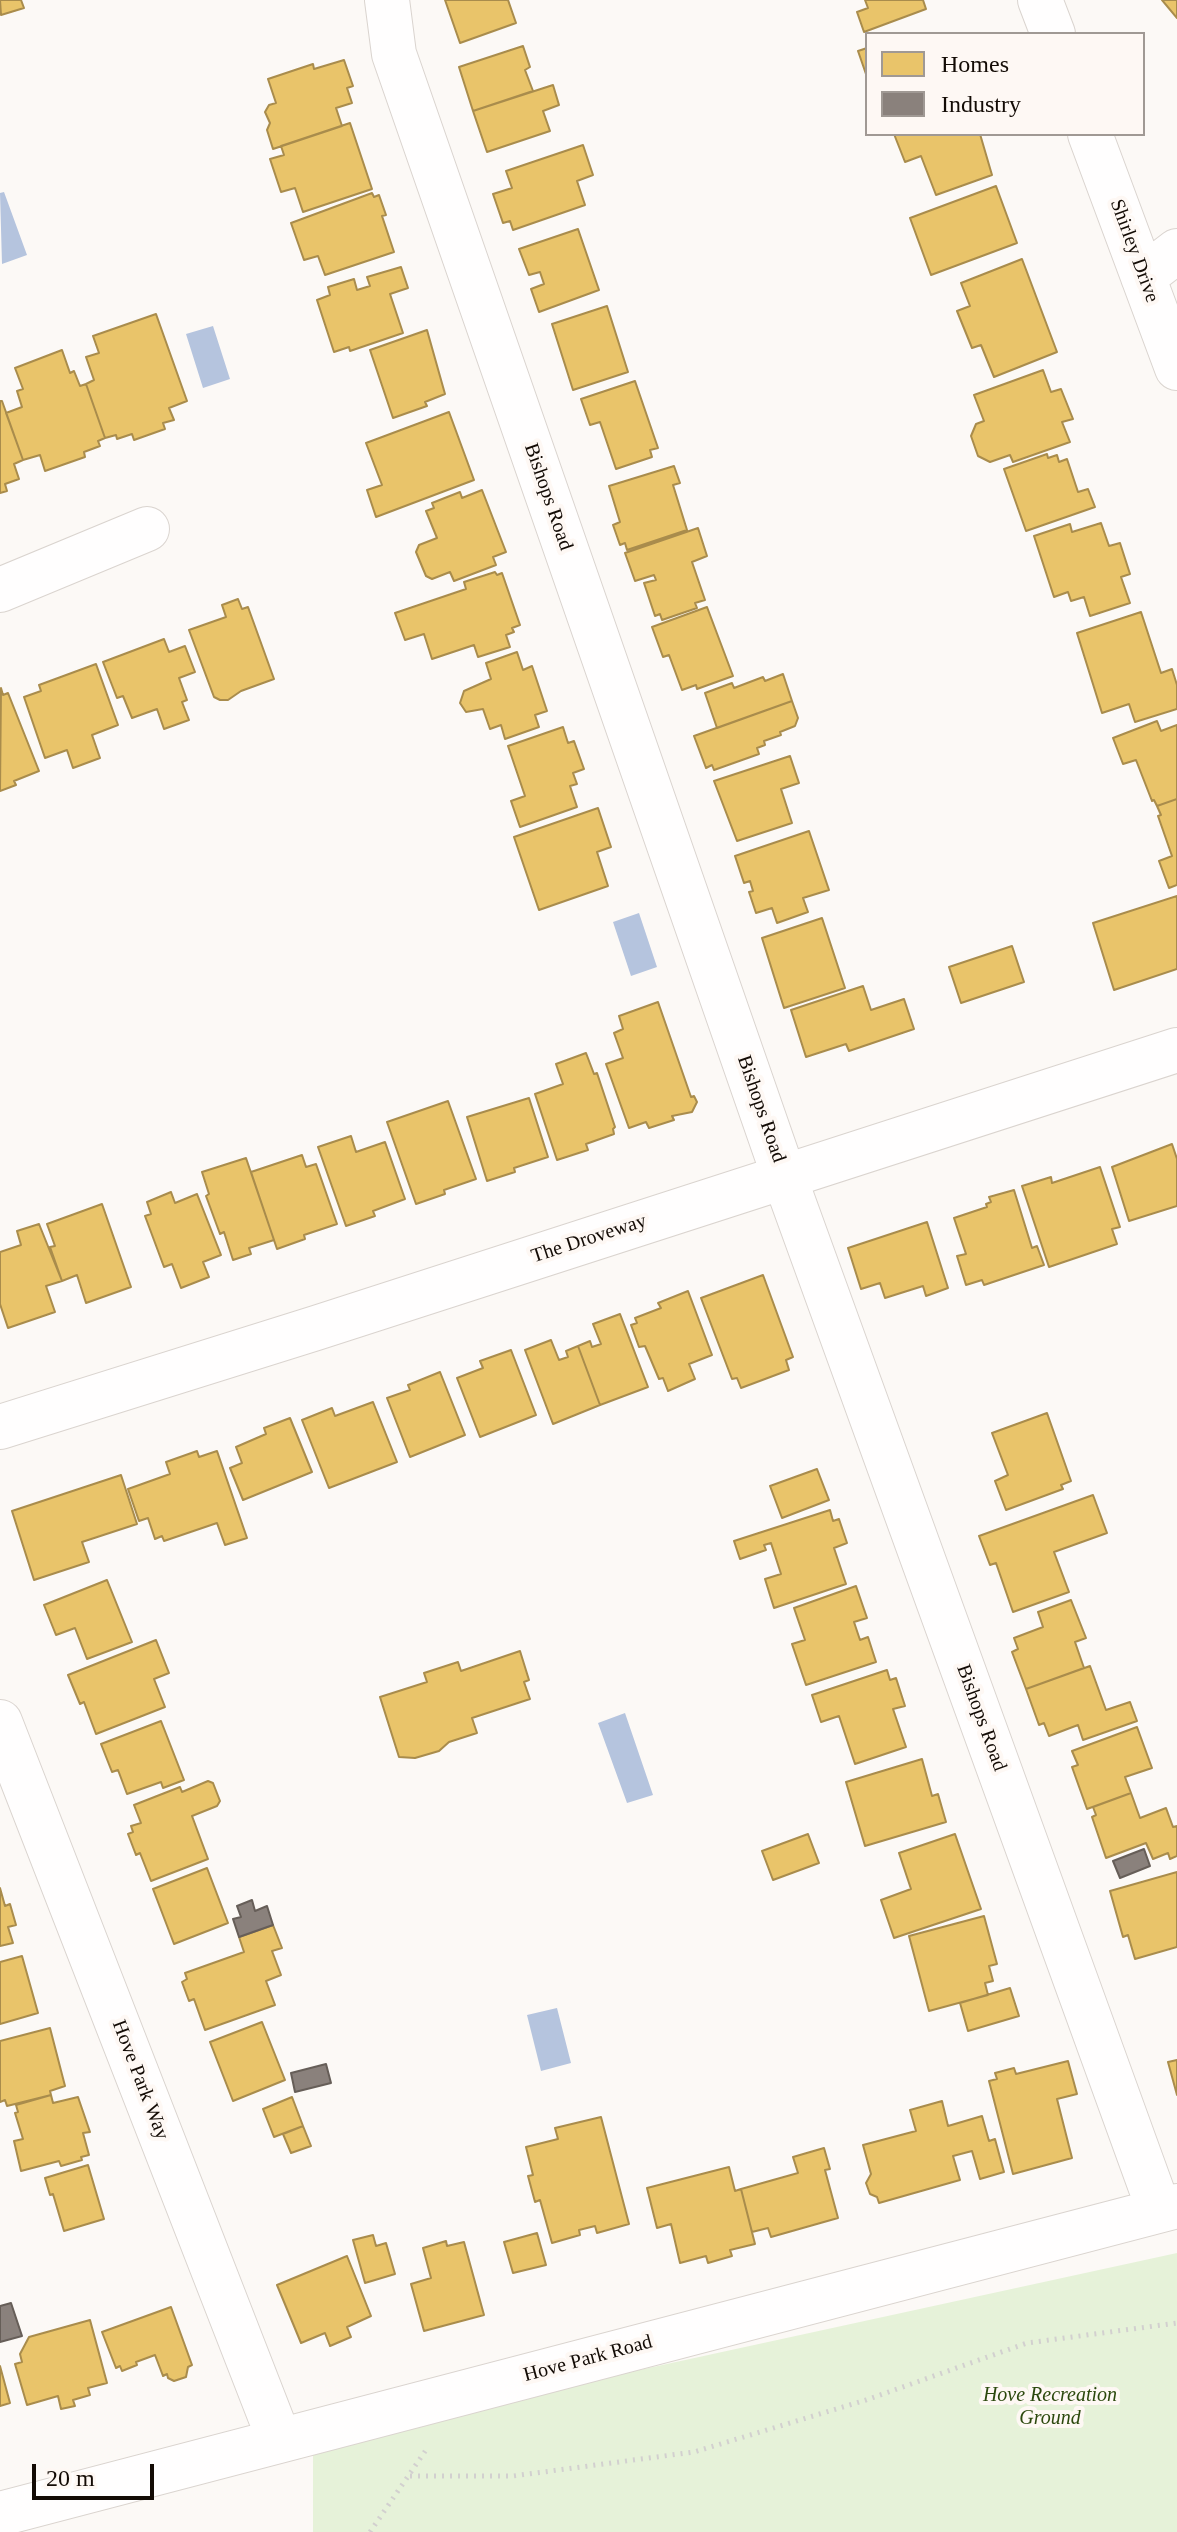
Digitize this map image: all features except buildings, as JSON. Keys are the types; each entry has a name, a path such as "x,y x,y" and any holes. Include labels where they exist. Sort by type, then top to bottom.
{"street":[{"name":"Bishops Road","path":"387,0 394,54 784,1176 1168,2208"},
{"path":"1040,0 1052,32"},
{"name":"Shirley Drive","path":"1091,136 1160,264 1177,368"},
{"path":"0,590 147,529"},
{"name":"The Droveway","path":"0,1427 331,1324 1177,1050"},
{"name":"Hove Park Way","path":"0,1722 279,2439"},
{"name":"Hove Park Road","path":"0,2514 1168,2208"}],"path":[{"path":"370,2532 410,2476 513,2476 694,2452 866,2400 1027,2343 1177,2323"}],"green space":[{"name":"Hove Recreation Ground","path":"1177,2253 1177,2532 313,2532 313,2441"}],"water":[{"path":"4,192 27,255 2,264 0,193"},
{"path":"213,326 230,379 203,388 186,334"},
{"path":"639,913 657,967 631,976 613,922"},
{"path":"625,1713 653,1795 627,1803 598,1723"},
{"path":"557,2008 571,2063 541,2071 527,2015"}]}
